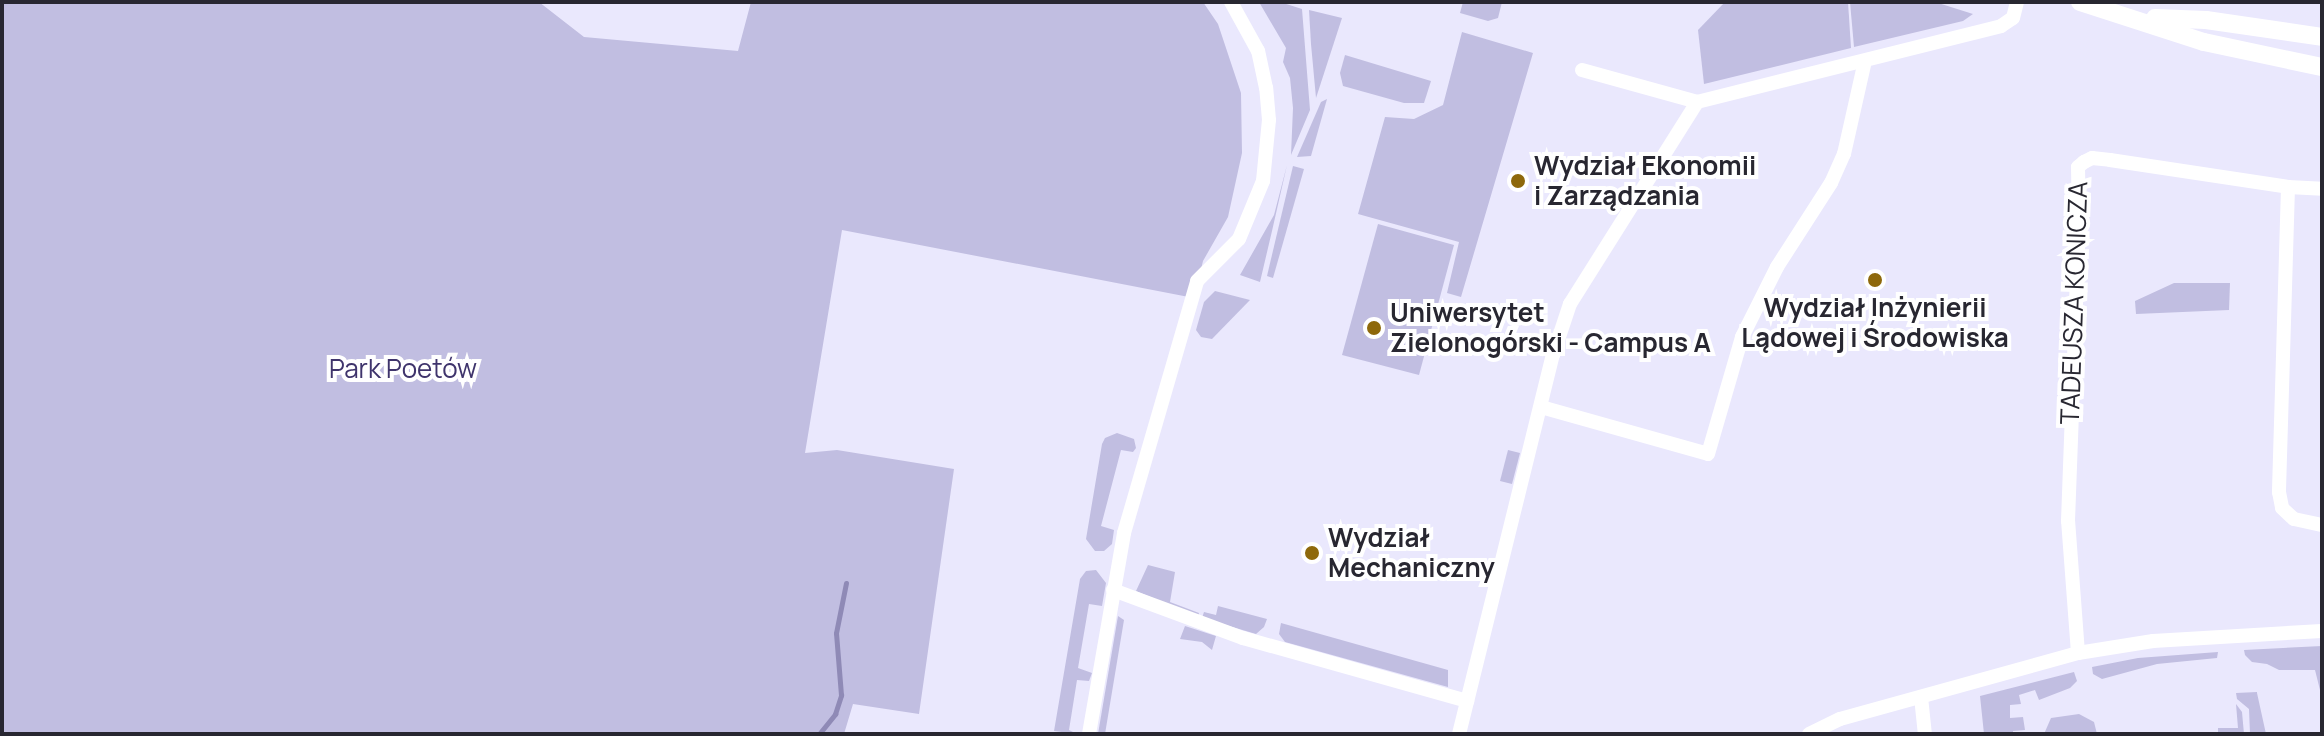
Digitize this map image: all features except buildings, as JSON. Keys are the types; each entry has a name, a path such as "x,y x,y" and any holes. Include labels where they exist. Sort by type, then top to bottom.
{"street":[{"path":"1089,734 1130,506 1197,281 1239,239 1263,181 1269,120 1266,88 1258,51 1231,2"},
{"path":"1582,70 1697,102 2009,23 2017,2"},
{"path":"2080,2 2204,42 2322,67"},
{"path":"2133,17 2206,20 2322,37"},
{"path":"1541,407 1708,454 1742,337 1777,267 1831,183 1844,154 1865,61"},
{"path":"1459,734 1570,304 1697,102"},
{"name":"TADEUSZA KONICZA","path":"2078,653 2068,521 2079,248 2078,167 2092,158 2288,187 2322,189"},
{"path":"2288,187 2279,492 2282,508 2294,519 2322,525"},
{"path":"1113,590 1243,638 1467,701"},
{"path":"1809,734 1840,719 2078,653 2153,641 2322,631"},
{"path":"1921,697 1925,734"}],"green space":[{"name":"Park Poetów","path":"2,2 539,2 584,37 738,51 751,2 1203,2 1218,24 1241,93 1242,153 1228,217 1203,261 1194,298 842,230 805,453 837,450 954,469 919,714 853,704 844,734 2,734"},
{"path":"1259,2 1280,2 1302,9 1310,110 1291,155 1293,108 1290,78 1283,62 1286,48"},
{"path":"1463,2 1502,2 1498,18 1488,21 1460,13"},
{"path":"1725,2 1848,2 1851,48 1704,84 1698,30"},
{"path":"1850,2 1935,2 1973,14 1963,21 1854,47"},
{"path":"1309,10 1342,18 1316,98 1311,44"},
{"path":"1462,32 1533,53 1461,297 1447,293 1459,242 1358,214 1385,117 1414,119 1443,105"},
{"path":"1345,55 1431,81 1424,103 1404,103 1343,86 1340,73"},
{"path":"1327,99 1311,156 1297,157 1321,102"},
{"path":"1287,165 1260,282 1240,275 1274,215"},
{"path":"1293,166 1304,169 1273,278 1267,276"},
{"path":"1378,224 1454,245 1419,375 1342,355"},
{"path":"2174,283 2230,283 2229,310 2136,314 2135,301"},
{"path":"1215,291 1250,300 1212,339 1201,337 1196,330 1204,302"},
{"path":"1117,433 1134,439 1136,448 1133,452 1121,450 1101,526 1114,530 1112,544 1104,551 1095,551 1086,539 1102,444 1105,438"},
{"path":"1508,450 1520,453 1512,484 1500,481"},
{"path":"1148,565 1175,572 1170,602 1199,613 1198,617 1136,591"},
{"path":"1096,570 1106,583 1102,606 1089,604 1078,668 1092,673 1089,681 1077,680 1069,730 1077,734 1054,731 1080,579 1086,571"},
{"path":"1218,606 1267,619 1256,634 1202,618 1204,612 1216,615"},
{"path":"1118,616 1124,620 1105,734 1098,734"},
{"path":"1281,623 1448,670 1448,687 1285,642 1279,634"},
{"path":"1185,626 1216,636 1212,650 1202,642 1180,639"},
{"path":"2322,646 2322,698 2315,670 2279,670 2252,662 2244,650"},
{"path":"2218,652 2217,658 2157,664 2102,679 2093,674 2092,667 2138,658"},
{"path":"2074,672 2077,681 2070,688 2039,700 2035,690 2019,695 2021,704 2010,705 2010,718 2023,717 2025,730 2013,731 2013,734 1984,734 1980,696"},
{"path":"2257,692 2266,734 2250,734 2249,709 2237,699 2236,693"},
{"path":"2236,704 2242,712 2244,734 2218,734 2218,728 2238,728"},
{"path":"2079,714 2094,722 2097,734 2044,734 2051,718"}],"waterway":[{"path":"819,734 835,714 841,695 836,633 846,583"}],"place":[{"name":"Wydział Ekonomii i Zarządzania","path":"1518,181"},
{"name":"Wydział Inżynierii Lądowej i Środowiska","path":"1875,280"},
{"name":"Uniwersytet Zielonogórski - Campus A","path":"1374,328"},
{"name":"Wydział Mechaniczny","path":"1312,553"}]}
